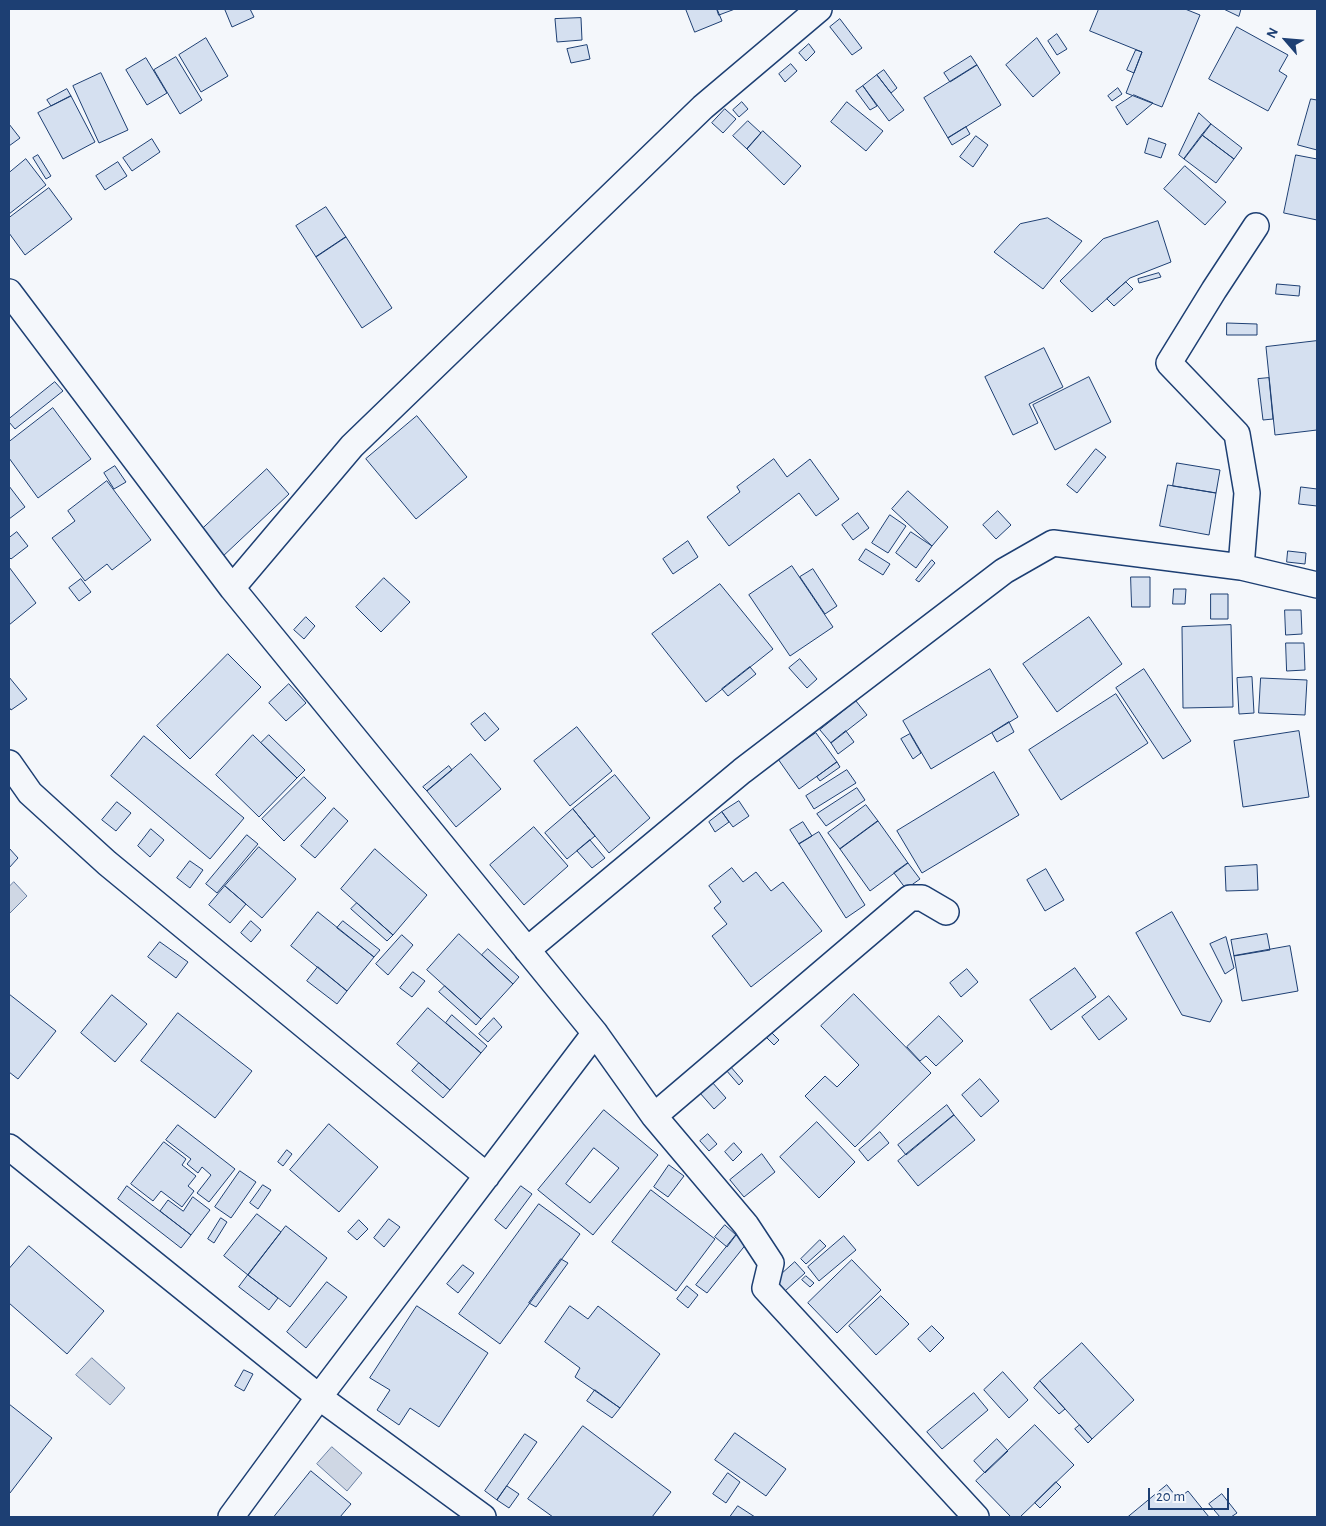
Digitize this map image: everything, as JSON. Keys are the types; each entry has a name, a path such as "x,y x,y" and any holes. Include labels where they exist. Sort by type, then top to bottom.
{"street":[{"path":"232,588 352,446 704,107 819,9"},
{"path":"1241,566 1247,493 1237,434 1169,363 1256,226"},
{"path":"9,292 232,588 595,1033 654,1116 746,1225 771,1263 765,1288 976,1517"},
{"path":"528,950 742,771 1004,571 1053,543 1241,566 1317,585"},
{"path":"9,763 30,793 107,863 487,1176"},
{"path":"654,1116 910,898 922,898 946,912"},
{"path":"231,1517 319,1397 595,1033"},
{"path":"9,1147 319,1397 483,1517"}],"shaded area":[{"path":"14,882 27,896 9,914 9,887"},
{"path":"92,1358 125,1388 110,1405 76,1375"},
{"path":"332,1447 362,1473 347,1491 317,1464"}],"building":[{"path":"250,9 254,17 232,27 225,10"},
{"path":"686,9 717,9 722,21 695,32"},
{"path":"717,9 735,9 719,15"},
{"path":"1099,9 1185,9 1200,15 1162,107 1126,93 1142,52 1090,31"},
{"path":"1224,9 1241,9 1239,16"},
{"path":"581,18 582,40 557,42 555,19"},
{"path":"840,19 862,48 852,55 830,27"},
{"path":"1237,27 1288,55 1279,71 1287,76 1268,111 1209,79"},
{"path":"1057,34 1067,49 1057,55 1048,41"},
{"path":"206,38 228,76 201,92 179,55"},
{"path":"1037,38 1060,73 1033,97 1006,65"},
{"path":"809,44 815,52 806,61 799,53"},
{"path":"587,45 590,59 571,63 567,49"},
{"path":"1136,50 1142,52 1134,73 1127,70"},
{"path":"971,56 977,65 950,82 944,73"},
{"path":"176,57 202,100 180,114 154,70"},
{"path":"146,58 167,93 147,105 126,70"},
{"path":"791,64 797,71 785,82 779,74"},
{"path":"977,65 1001,105 948,138 924,98"},
{"path":"884,70 897,88 891,93 877,75"},
{"path":"101,73 128,130 99,143 73,86"},
{"path":"877,75 904,110 889,121 863,86"},
{"path":"863,86 877,106 870,110 856,91"},
{"path":"1118,88 1122,94 1112,101 1108,96"},
{"path":"67,89 71,96 51,106 47,100"},
{"path":"1134,95 1153,103 1127,125 1116,107"},
{"path":"71,96 95,142 63,159 38,113"},
{"path":"1311,99 1317,100 1317,150 1298,145"},
{"path":"742,102 748,109 739,117 733,110"},
{"path":"847,102 883,131 866,151 831,122"},
{"path":"725,109 736,119 723,133 712,123"},
{"path":"1199,113 1211,124 1184,159 1179,155"},
{"path":"748,121 761,133 747,149 733,136"},
{"path":"9,124 20,138 9,146"},
{"path":"1211,124 1242,148 1234,159 1202,135"},
{"path":"966,127 970,134 952,145 948,138"},
{"path":"763,131 801,166 784,185 747,149"},
{"path":"1202,135 1234,159 1216,183 1184,159"},
{"path":"976,136 988,145 973,167 960,157"},
{"path":"1149,138 1166,144 1161,158 1145,153"},
{"path":"152,139 160,152 132,171 123,158"},
{"path":"38,155 51,176 46,179 33,158"},
{"path":"1296,155 1317,159 1317,220 1284,213"},
{"path":"26,159 46,185 9,214 9,173"},
{"path":"118,162 127,176 105,190 96,176"},
{"path":"1185,166 1226,202 1205,225 1164,189"},
{"path":"49,188 72,219 25,255 9,233 9,218"},
{"path":"326,207 346,237 316,257 296,226"},
{"path":"1048,218 1082,241 1043,289 994,252 1020,224"},
{"path":"1158,221 1171,262 1130,278 1092,312 1060,281 1103,239"},
{"path":"346,237 392,308 362,328 316,257"},
{"path":"1159,273 1161,277 1139,283 1138,279"},
{"path":"1126,282 1133,289 1114,306 1107,299"},
{"path":"1277,284 1300,286 1299,296 1276,294"},
{"path":"1227,323 1257,324 1257,335 1227,335"},
{"path":"1317,341 1317,430 1275,435 1266,347"},
{"path":"1044,348 1063,387 1029,404 1038,423 1013,435 985,377"},
{"path":"1089,377 1111,422 1055,450 1033,405"},
{"path":"1269,378 1273,419 1263,420 1258,379"},
{"path":"55,382 63,391 15,429 9,422 9,419"},
{"path":"53,408 91,459 38,498 9,458 9,442"},
{"path":"417,416 467,477 416,519 366,459"},
{"path":"1096,449 1106,457 1077,493 1067,485"},
{"path":"774,459 787,477 810,459 839,499 816,516 799,493 729,546 707,517 740,492 737,487"},
{"path":"1177,463 1220,470 1216,493 1173,486"},
{"path":"115,466 126,482 114,489 104,473"},
{"path":"267,469 289,494 221,558 198,533"},
{"path":"107,481 151,540 112,570 107,564 85,581 52,538 75,521 68,511"},
{"path":"1168,485 1216,493 1209,535 1160,526"},
{"path":"9,486 25,507 9,519"},
{"path":"1301,487 1317,489 1317,506 1299,504"},
{"path":"908,491 948,527 932,546 892,509"},
{"path":"998,511 1011,525 996,539 983,525"},
{"path":"858,513 869,528 853,540 842,525"},
{"path":"890,515 906,526 888,553 872,543"},
{"path":"17,532 28,546 11,559 9,557 9,538"},
{"path":"911,532 932,546 916,568 896,553"},
{"path":"688,541 698,557 673,574 663,559"},
{"path":"866,549 890,564 883,575 859,560"},
{"path":"1288,551 1306,553 1305,564 1287,562"},
{"path":"932,560 935,563 919,582 916,580"},
{"path":"792,566 833,627 790,656 749,595"},
{"path":"9,567 36,603 9,625"},
{"path":"813,569 837,606 825,614 800,577"},
{"path":"1131,577 1150,577 1150,607 1132,607"},
{"path":"384,578 410,602 381,632 356,607"},
{"path":"81,579 91,592 79,601 69,588"},
{"path":"720,584 773,649 706,702 652,634"},
{"path":"1174,589 1186,589 1185,604 1173,604"},
{"path":"1211,594 1228,594 1228,619 1211,619"},
{"path":"1285,610 1301,610 1302,634 1286,635"},
{"path":"306,617 315,626 304,639 294,630"},
{"path":"1089,617 1122,664 1057,712 1023,664"},
{"path":"1231,625 1233,707 1183,708 1182,627"},
{"path":"1286,643 1304,643 1305,670 1287,671"},
{"path":"228,654 261,687 190,759 157,726"},
{"path":"800,659 817,679 807,688 789,668"},
{"path":"750,667 756,674 728,696 722,689"},
{"path":"990,669 1018,717 931,769 903,721"},
{"path":"1144,669 1191,741 1163,759 1116,688"},
{"path":"9,677 27,699 11,710 9,707"},
{"path":"1252,677 1254,713 1239,714 1237,678"},
{"path":"1261,678 1307,680 1305,715 1259,713"},
{"path":"289,684 306,703 286,721 269,703"},
{"path":"1116,694 1148,743 1061,800 1029,750"},
{"path":"856,701 867,715 831,743 820,730"},
{"path":"485,713 499,729 485,741 471,724"},
{"path":"1009,722 1014,732 997,742 992,733"},
{"path":"577,727 612,771 570,806 534,761"},
{"path":"846,731 854,742 838,754 831,743"},
{"path":"1299,731 1309,797 1243,807 1234,741"},
{"path":"816,733 837,762 799,789 778,759"},
{"path":"910,734 921,753 913,759 901,739"},
{"path":"253,735 297,778 259,817 216,775"},
{"path":"269,735 305,770 297,778 261,743"},
{"path":"144,736 244,818 210,859 111,776"},
{"path":"471,754 501,789 456,827 427,791"},
{"path":"837,762 840,767 820,781 817,777"},
{"path":"449,766 452,770 427,791 423,787"},
{"path":"847,770 856,783 814,809 806,796"},
{"path":"994,772 1019,815 922,873 897,831"},
{"path":"615,775 650,818 609,853 573,809"},
{"path":"304,777 326,798 284,841 262,819"},
{"path":"857,788 865,800 826,826 817,814"},
{"path":"739,801 749,816 733,827 722,812"},
{"path":"117,802 131,813 116,831 102,820"},
{"path":"866,805 878,821 840,849 828,833"},
{"path":"334,808 348,821 315,858 301,846"},
{"path":"573,809 595,836 567,859 545,833"},
{"path":"722,812 729,822 715,832 709,822"},
{"path":"878,821 908,863 870,891 840,849"},
{"path":"803,822 812,836 799,844 790,830"},
{"path":"534,827 568,866 524,905 490,865"},
{"path":"151,829 164,840 150,857 138,846"},
{"path":"819,832 865,905 846,918 799,844"},
{"path":"247,835 258,844 217,893 206,884"},
{"path":"590,840 605,858 592,868 577,851"},
{"path":"259,847 296,879 262,918 225,886"},
{"path":"9,848 18,858 9,868"},
{"path":"375,849 427,895 393,935 341,889"},
{"path":"190,861 203,870 190,888 177,878"},
{"path":"908,863 920,879 906,889 894,873"},
{"path":"1257,865 1258,890 1226,891 1225,867"},
{"path":"732,868 743,882 756,872 771,891 783,882 822,931 751,987 712,936 727,924 714,908 721,902 709,886"},
{"path":"1046,869 1064,900 1045,911 1027,880"},
{"path":"225,886 246,904 230,923 209,905"},
{"path":"357,903 393,935 387,941 351,909"},
{"path":"318,912 374,957 347,991 291,946"},
{"path":"1172,912 1222,1001 1210,1022 1182,1015 1136,933"},
{"path":"251,921 261,930 251,942 241,933"},
{"path":"343,921 380,950 374,957 337,928"},
{"path":"459,934 513,984 481,1019 427,970"},
{"path":"1267,934 1270,950 1234,956 1231,940"},
{"path":"402,935 413,945 388,975 376,964"},
{"path":"1226,937 1234,968 1225,974 1210,944"},
{"path":"160,942 188,962 176,978 148,957"},
{"path":"1290,946 1298,991 1242,1001 1234,956"},
{"path":"488,949 519,977 513,984 482,955"},
{"path":"318,967 347,991 337,1004 307,981"},
{"path":"1075,968 1096,997 1051,1030 1030,1000"},
{"path":"967,969 978,982 961,997 950,983"},
{"path":"413,972 425,981 412,997 400,988"},
{"path":"445,986 481,1019 476,1025 439,992"},
{"path":"9,994 56,1031 18,1079 9,1072"},
{"path":"854,994 931,1073 855,1147 805,1096 825,1076 837,1087 859,1065 821,1026"},
{"path":"112,995 147,1024 115,1062 81,1033"},
{"path":"1109,996 1127,1019 1099,1040 1082,1017"},
{"path":"428,1008 481,1053 450,1090 397,1044"},
{"path":"178,1013 252,1071 215,1118 141,1061"},
{"path":"452,1015 487,1046 481,1053 446,1023"},
{"path":"939,1016 963,1041 936,1066 926,1056 920,1061 907,1047"},
{"path":"494,1018 502,1027 488,1042 479,1034"},
{"path":"768,1029 779,1040 774,1045 763,1034"},
{"path":"419,1063 450,1090 443,1098 412,1071"},
{"path":"730,1066 743,1081 739,1085 726,1070"},
{"path":"980,1079 999,1101 981,1117 962,1095"},
{"path":"712,1082 726,1098 714,1109 700,1093"},
{"path":"947,1105 954,1115 906,1155 898,1145"},
{"path":"604,1110 658,1155 593,1235 538,1190","holes":["594,1148 619,1168 590,1203 566,1184"]},
{"path":"954,1115 975,1140 918,1186 898,1161"},
{"path":"817,1122 855,1162 819,1198 780,1157"},
{"path":"329,1124 378,1167 339,1212 290,1170"},
{"path":"178,1125 235,1169 209,1202 197,1193 211,1175 202,1167 198,1173 187,1164 191,1159 166,1140"},
{"path":"880,1132 889,1143 868,1161 859,1150"},
{"path":"708,1134 717,1144 709,1151 700,1141"},
{"path":"164,1142 186,1159 182,1165 196,1176 188,1186 194,1191 182,1207 161,1191 153,1201 131,1184"},
{"path":"734,1143 742,1152 733,1161 725,1152"},
{"path":"287,1150 292,1154 283,1166 278,1162"},
{"path":"762,1154 775,1172 744,1197 730,1180"},
{"path":"669,1165 684,1176 668,1197 654,1187"},
{"path":"240,1171 256,1182 231,1218 215,1207"},
{"path":"263,1185 271,1190 258,1209 250,1203"},
{"path":"127,1186 191,1235 181,1248 118,1199"},
{"path":"521,1186 532,1194 506,1229 495,1220"},
{"path":"651,1190 715,1239 676,1291 612,1242"},
{"path":"193,1197 210,1210 191,1235 160,1211 168,1200 183,1211"},
{"path":"539,1204 580,1234 500,1344 459,1314"},
{"path":"257,1214 281,1232 248,1275 224,1256"},
{"path":"221,1218 227,1222 214,1243 208,1239"},
{"path":"389,1219 400,1227 384,1247 374,1238"},
{"path":"359,1220 368,1229 357,1240 348,1232"},
{"path":"725,1225 736,1235 727,1247 715,1237"},
{"path":"286,1226 327,1258 290,1307 248,1275"},
{"path":"736,1235 747,1243 707,1293 696,1285"},
{"path":"844,1236 856,1250 819,1281 808,1267"},
{"path":"820,1240 826,1246 806,1264 801,1259"},
{"path":"29,1246 104,1311 67,1354 9,1303 9,1269"},
{"path":"561,1259 568,1263 536,1307 529,1303"},
{"path":"852,1260 881,1290 837,1333 808,1303"},
{"path":"795,1262 805,1273 785,1291 775,1280"},
{"path":"463,1265 474,1273 458,1293 447,1284"},
{"path":"248,1275 278,1298 269,1310 239,1287"},
{"path":"806,1276 814,1283 810,1287 802,1280"},
{"path":"327,1282 347,1297 306,1348 287,1332"},
{"path":"687,1286 698,1295 688,1308 677,1299"},
{"path":"881,1296 909,1324 876,1355 849,1326"},
{"path":"417,1306 488,1353 439,1427 410,1408 399,1425 377,1410 390,1390 370,1378"},
{"path":"570,1306 588,1319 598,1306 660,1354 620,1408 575,1377 580,1368 545,1342"},
{"path":"932,1326 944,1338 930,1352 918,1339"},
{"path":"1082,1343 1134,1400 1092,1439 1040,1381"},
{"path":"244,1370 253,1374 244,1391 235,1386"},
{"path":"1003,1372 1028,1400 1009,1418 984,1390"},
{"path":"1040,1381 1065,1409 1059,1414 1034,1388"},
{"path":"595,1390 620,1408 612,1418 587,1401"},
{"path":"974,1393 988,1410 942,1449 927,1432"},
{"path":"9,1404 52,1438 10,1493 9,1492"},
{"path":"1035,1425 1074,1465 1020,1517 1011,1517 976,1481"},
{"path":"1080,1425 1092,1439 1088,1443 1075,1429"},
{"path":"583,1426 671,1492 652,1517 553,1517 528,1499"},
{"path":"735,1433 786,1469 766,1496 715,1460"},
{"path":"525,1434 537,1442 497,1500 485,1491"},
{"path":"997,1439 1008,1451 985,1473 974,1461"},
{"path":"311,1471 351,1504 340,1517 274,1517"},
{"path":"728,1473 740,1482 726,1503 713,1494"},
{"path":"1056,1482 1061,1487 1040,1508 1035,1503"},
{"path":"1167,1485 1178,1499 1188,1491 1209,1517 1128,1517"},
{"path":"507,1486 519,1494 509,1508 497,1500"},
{"path":"1222,1494 1237,1513 1231,1517 1220,1517 1209,1504"},
{"path":"738,1506 755,1517 730,1517"}]}
